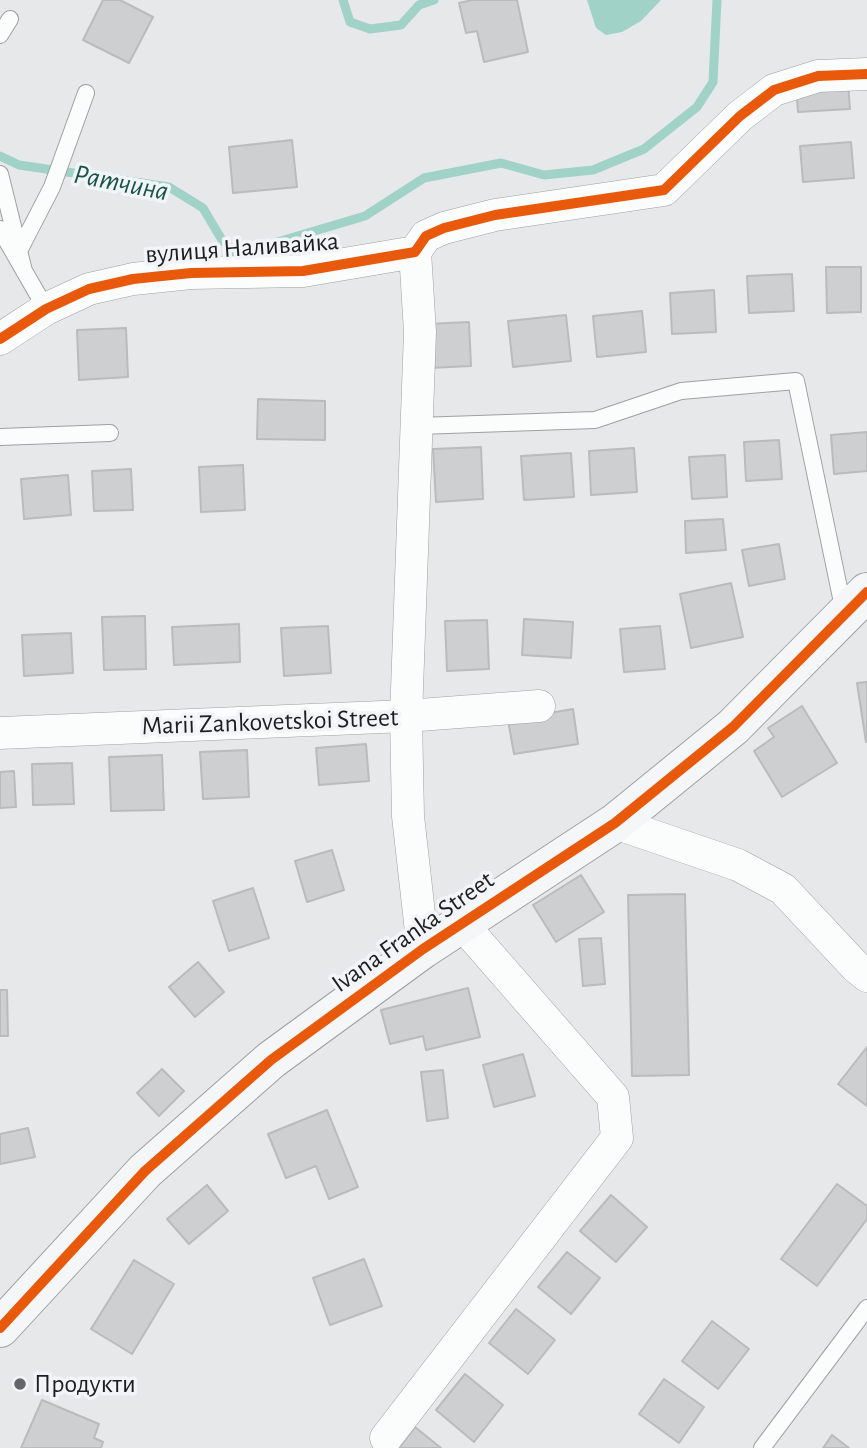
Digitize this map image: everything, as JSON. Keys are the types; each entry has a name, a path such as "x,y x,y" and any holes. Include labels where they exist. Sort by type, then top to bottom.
{"main road":[{"name":"Ivana Franka Street","path":"0,1328 145,1171 271,1060 422,949 615,823 733,727 856,603"}],"street":[{"path":"422,949 408,816 406,716 420,332 415,252 426,236 444,228 482,218 664,190 740,116 774,90 818,76 867,74"},
{"name":"вулиця Наливайка","path":"0,339 46,309 89,289 133,279 191,273 303,271 415,252"},
{"name":"Marii Zankovetskoi Street","path":"0,733 406,716 540,706"},
{"path":"615,823 738,865 783,889 867,976"},
{"name":"Ivana Franka Street","path":"386,1438 617,1138 613,1097 462,924"}],"lane":[{"path":"0,35 10,19"},
{"path":"19,251 52,187 86,93"},
{"path":"0,174 24,271"},
{"path":"0,229 46,309"},
{"path":"418,426 595,420 681,391 796,381 856,603"},
{"path":"0,437 110,433"},
{"path":"762,1448 867,1308"}],"shaded area":[{"path":"587,0 661,0 641,21 622,32 606,35 596,28"}],"building":[{"path":"103,0 120,0 153,17 129,63 83,40"},
{"path":"472,0 517,0 528,52 484,62 477,31 466,33 459,3"},
{"path":"848,83 850,109 798,112 796,85"},
{"path":"292,140 297,187 233,193 229,147"},
{"path":"851,142 854,178 803,182 800,146"},
{"path":"826,267 861,267 861,312 827,313"},
{"path":"792,274 794,311 749,313 747,276"},
{"path":"714,290 716,332 672,334 670,293"},
{"path":"642,311 646,352 597,357 593,316"},
{"path":"566,315 571,361 513,367 508,321"},
{"path":"469,322 471,366 430,368 428,324"},
{"path":"126,328 128,377 79,380 77,330"},
{"path":"258,399 325,401 325,440 257,439"},
{"path":"867,432 867,471 834,474 831,435"},
{"path":"779,440 782,479 746,481 744,442"},
{"path":"481,447 483,499 436,502 433,449"},
{"path":"634,448 637,492 591,495 589,451"},
{"path":"571,453 574,497 524,500 521,456"},
{"path":"725,455 727,497 692,499 689,457"},
{"path":"243,465 245,510 201,512 199,467"},
{"path":"131,469 133,510 94,511 92,471"},
{"path":"68,475 71,515 24,519 21,479"},
{"path":"723,519 726,550 686,553 685,521"},
{"path":"779,544 785,579 749,586 742,550"},
{"path":"731,583 743,637 691,648 680,594"},
{"path":"145,616 146,669 104,670 102,617"},
{"path":"524,619 573,622 571,658 522,655"},
{"path":"487,620 489,669 447,671 445,621"},
{"path":"239,624 240,662 174,665 172,627"},
{"path":"328,626 331,673 284,676 281,628"},
{"path":"660,626 665,669 624,672 620,629"},
{"path":"71,633 73,673 24,676 22,635"},
{"path":"867,682 867,742 866,742 857,683"},
{"path":"802,706 837,763 782,797 754,751 774,737 768,728"},
{"path":"573,709 578,744 514,754 508,720"},
{"path":"366,744 369,781 319,785 316,748"},
{"path":"247,750 249,797 203,799 200,752"},
{"path":"162,755 164,810 111,811 109,757"},
{"path":"72,763 74,804 33,805 32,764"},
{"path":"14,771 16,807 0,808 0,772"},
{"path":"332,850 344,890 307,902 295,861"},
{"path":"581,875 604,912 556,942 533,905"},
{"path":"253,888 269,938 229,951 213,901"},
{"path":"685,894 689,1075 632,1076 628,895"},
{"path":"601,938 605,984 583,986 579,939"},
{"path":"198,962 224,992 195,1017 169,987"},
{"path":"468,988 480,1037 426,1050 423,1036 390,1044 381,1010"},
{"path":"0,990 7,990 8,1036 0,1036"},
{"path":"867,1047 867,1106 838,1084"},
{"path":"523,1054 535,1096 494,1107 483,1065"},
{"path":"162,1069 184,1091 159,1116 137,1093"},
{"path":"443,1070 448,1118 427,1121 421,1072"},
{"path":"327,1110 358,1187 329,1199 316,1166 286,1178 268,1134"},
{"path":"28,1128 35,1157 0,1164 0,1134"},
{"path":"837,1184 867,1206 867,1219 817,1286 781,1259"},
{"path":"207,1185 228,1211 189,1244 167,1219"},
{"path":"611,1195 647,1227 616,1262 580,1231"},
{"path":"567,1252 600,1278 571,1314 538,1287"},
{"path":"364,1259 382,1306 330,1325 313,1278"},
{"path":"134,1260 174,1284 132,1354 91,1329"},
{"path":"516,1309 555,1340 528,1374 489,1343"},
{"path":"712,1321 749,1349 718,1389 682,1361"},
{"path":"465,1374 503,1405 474,1442 436,1410"},
{"path":"664,1379 704,1407 679,1443 639,1414"},
{"path":"42,1400 99,1424 94,1438 103,1442 101,1448 21,1448"},
{"path":"415,1427 441,1448 399,1448"},
{"path":"832,1435 849,1448 823,1448"}],"waterway":[{"path":"343,0 350,22 370,29 401,25 419,5 434,0"},
{"name":"Ратчина","path":"0,156 19,165 169,187 203,208 222,240 237,254 365,216 424,178 501,163 544,175 593,170 644,149 697,107 713,82 717,0"}],"cycle path":[{"path":"0,339 46,309 89,289 133,279 191,273 303,271 415,252 426,236 444,228 495,215 664,190 740,116 774,90 818,76 867,74"},
{"path":"0,1328 145,1171 271,1060 423,949 615,823 733,727 867,592"}],"place":[{"name":"Продукти","path":"20,1384"}]}
